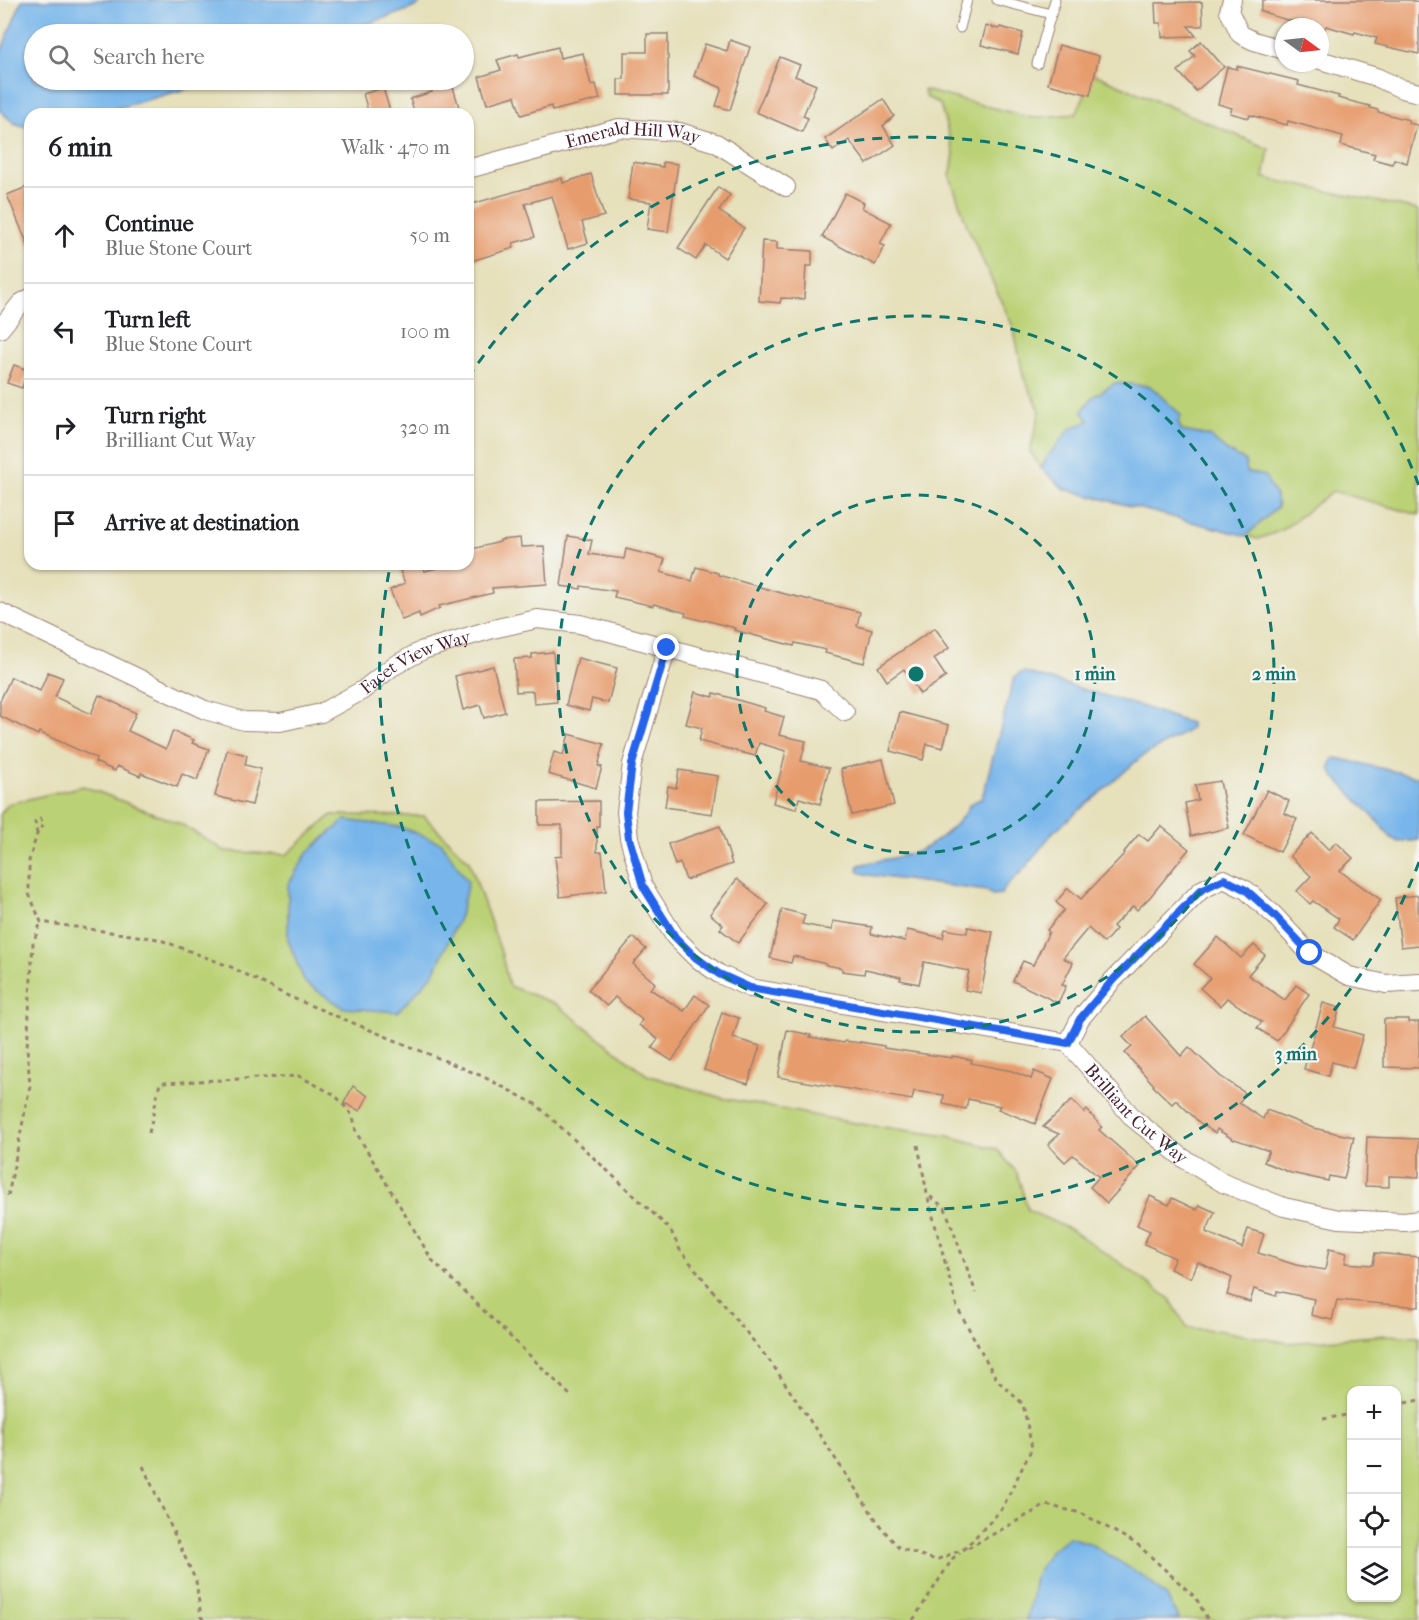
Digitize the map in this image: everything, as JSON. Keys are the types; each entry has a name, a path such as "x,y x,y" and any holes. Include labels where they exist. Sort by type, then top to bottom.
{"street":[{"path":"1232,0 1229,11 1240,34 1275,47"},
{"path":"1329,63 1419,93"},
{"name":"Emerald Hill Way","path":"474,167 619,128 670,131 716,143 786,187"},
{"path":"0,329 24,301"},
{"name":"Facet View Way","path":"0,612 205,710 244,721 280,722 321,713 363,690 393,667 423,650 493,629 537,619 580,624 821,690 844,712"},
{"path":"667,648 632,764 626,812 629,838 643,886 675,937 695,957 719,974 750,988 1068,1043 1080,1019 1112,981 1201,890 1224,879 1246,890 1274,915 1310,953 1349,976 1386,984 1419,982"},
{"name":"Brilliant Cut Way","path":"1068,1043 1134,1119 1184,1158 1223,1183 1284,1207 1339,1219 1405,1222 1419,1220"}],"lane":[{"path":"960,28 967,0"},
{"path":"998,0 1051,14"},
{"path":"1037,64 1055,0"}],"path":[{"path":"8,1196 30,1086 27,1048 33,943 40,922 28,894 29,861 37,834 44,824 40,818 35,822 37,834"},
{"path":"40,922 158,939 231,967 290,998 482,1076 537,1105 670,1229 680,1250 772,1364 881,1527 899,1548 936,1560 964,1550 1002,1509 1032,1448 1023,1404 997,1380 957,1307 927,1194 918,1145"},
{"path":"149,1133 160,1083 298,1076 334,1095 353,1116 356,1132 432,1260 571,1396"},
{"path":"927,1194 945,1208 976,1293"},
{"path":"1401,1404 1419,1400"},
{"path":"1323,1419 1347,1415"},
{"path":"143,1466 196,1581 201,1617 204,1620"},
{"path":"913,1620 953,1558 1046,1505 1081,1513 1137,1545 1196,1598 1208,1620"}],"green space":[{"path":"1094,74 1269,149 1264,178 1419,210 1419,515 1333,491 1282,530 1258,539 1246,536 1278,506 1246,472 1245,461 1227,451 1209,436 1182,431 1178,422 1180,415 1150,386 1115,383 1093,397 1082,411 1089,421 1068,437 1041,468 1030,451 1040,411 1023,376 1014,329 968,228 950,177 954,154 940,104 926,97 924,90 1032,118 1076,114"},
{"path":"83,786 181,824 225,851 286,855 332,815 424,816 469,861 501,952 509,986 556,1004 647,1075 722,1098 860,1124 948,1136 997,1149 1017,1173 1028,1210 1071,1230 1170,1299 1187,1328 1216,1330 1289,1343 1387,1335 1419,1337 1419,1620 0,1620 0,815 8,804"}],"water":[{"path":"22,0 421,0 419,5 408,10 367,24 24,24 24,90 182,90 118,108 24,108 24,126 14,123 0,111 0,54"},
{"path":"1115,383 1150,386 1181,415 1178,422 1182,431 1209,436 1227,451 1245,461 1247,472 1265,476 1278,506 1246,536 1064,489 1041,468 1071,428 1089,421 1082,411 1093,397"},
{"path":"1024,672 1140,706 1190,723 1191,728 1141,757 1053,832 1026,867 1001,894 992,895 987,891 869,875 858,870 859,865 906,855 926,847 955,825 970,804 982,798 1014,678"},
{"path":"1333,759 1419,777 1419,840 1399,842 1391,838 1332,774 1331,764"},
{"path":"345,820 400,827 442,843 468,882 460,916 434,973 398,1012 344,1008 305,983 288,940 288,885 307,853"},
{"path":"1069,1537 1089,1543 1143,1576 1167,1597 1179,1620 1026,1620 1035,1576 1050,1551"}],"building":[{"path":"1263,0 1410,0 1419,2 1419,54 1375,44 1377,38 1329,27 1329,18 1280,18 1260,11"},
{"path":"1202,2 1203,26 1188,26 1196,36 1162,37 1161,23 1156,23 1155,3"},
{"path":"986,26 1023,33 1018,54 981,45"},
{"path":"647,34 668,34 668,95 618,95 618,79 624,79 624,52 647,52"},
{"path":"730,40 750,47 730,110 716,106 722,88 694,76 705,44 727,51"},
{"path":"1201,41 1224,67 1196,91 1178,71 1195,56 1190,51"},
{"path":"1059,45 1099,56 1090,95 1048,84"},
{"path":"558,47 560,58 583,53 591,85 596,84 600,99 552,111 551,106 521,115 515,96 487,104 479,77 501,70 497,60"},
{"path":"780,57 800,65 795,76 816,85 803,116 808,118 802,132 756,112"},
{"path":"1237,66 1299,81 1298,85 1339,96 1338,98 1370,106 1378,112 1409,120 1408,123 1417,125 1407,163 1394,159 1392,164 1373,159 1375,154 1341,145 1343,136 1288,121 1287,125 1250,115 1249,118 1230,113 1232,108 1218,104 1227,67 1237,69"},
{"path":"384,90 389,108 367,108 363,94"},
{"path":"431,90 454,90 459,108 413,108 410,99 432,92"},
{"path":"883,99 894,116 883,126 895,145 867,164 849,140 833,151 825,139"},
{"path":"633,162 663,167 663,162 678,164 668,232 647,229 651,202 628,199"},
{"path":"591,174 604,216 582,222 588,243 568,249 552,196 525,204 535,237 513,243 514,248 474,260 474,203 562,178 563,183"},
{"path":"718,187 730,195 719,211 744,228 725,258 706,245 696,260 678,248"},
{"path":"24,188 24,236 7,195"},
{"path":"845,193 864,203 862,208 891,223 880,244 885,246 875,265 822,237"},
{"path":"762,241 777,242 777,249 812,251 812,266 806,266 804,299 781,298 780,303 759,301"},
{"path":"14,365 24,369 22,388 7,383"},
{"path":"568,536 592,540 589,554 624,559 626,549 665,559 661,572 692,581 696,567 781,593 860,612 857,626 872,630 864,663 825,653 826,650 795,643 794,646 734,630 735,628 685,616 686,613 654,604 653,606 614,597 616,591 581,586 581,589 561,586"},
{"path":"520,538 521,547 544,546 547,584 492,588 493,593 439,606 440,608 420,617 419,613 402,620 390,590 405,583 400,571 474,570 474,548 500,542 500,540"},
{"path":"935,628 949,648 934,659 946,677 920,694 904,669 887,681 878,667"},
{"path":"553,652 557,702 534,704 533,691 516,692 514,659 532,658 532,654"},
{"path":"578,658 617,668 608,703 592,699 589,711 566,705"},
{"path":"493,666 505,712 484,718 480,705 463,710 455,676"},
{"path":"48,672 63,678 55,697 91,714 99,695 136,713 128,731 166,749 173,731 194,740 192,743 209,749 197,780 182,774 177,787 141,773 140,776 117,766 115,771 95,762 96,758 39,732 38,735 0,716 0,701 11,677 40,691"},
{"path":"695,692 713,697 714,693 765,708 764,711 784,717 779,735 806,741 801,761 829,768 820,804 799,798 796,809 773,803 786,751 759,743 755,756 699,741 702,728 686,724"},
{"path":"900,712 949,725 943,748 927,744 923,760 890,751"},
{"path":"569,734 604,744 598,766 602,767 596,788 548,774 554,752 563,755"},
{"path":"227,750 247,755 245,765 261,769 252,805 215,796"},
{"path":"883,759 894,805 852,815 841,769"},
{"path":"679,770 718,776 712,814 665,807 668,786 676,788"},
{"path":"1220,781 1229,828 1191,836 1185,803 1198,800 1195,785"},
{"path":"1267,790 1289,801 1284,813 1297,819 1280,852 1244,835"},
{"path":"599,801 597,852 602,852 606,891 560,897 555,857 562,856 562,825 539,825 539,802"},
{"path":"720,826 732,864 686,880 680,863 675,865 668,844"},
{"path":"1161,826 1189,849 1150,897 1137,910 1133,906 1113,926 1116,929 1104,943 1088,928 1063,958 1073,963 1062,985 1066,986 1058,1003 1013,981 1023,961 1033,965 1049,932 1047,930 1064,910 1056,902 1068,888 1081,899 1125,853 1139,834 1148,841"},
{"path":"1312,833 1329,850 1336,842 1353,858 1340,871 1381,900 1353,940 1334,927 1339,919 1313,901 1310,904 1297,891 1311,876 1290,856"},
{"path":"737,879 768,904 738,943 720,929 723,925 710,914"},
{"path":"1418,895 1419,945 1401,947 1395,898"},
{"path":"782,909 805,915 802,924 832,930 833,921 872,927 871,934 905,941 907,930 943,938 945,929 967,933 968,927 993,932 981,993 965,990 969,971 924,962 919,984 900,980 901,977 865,969 864,974 842,971 842,968 793,956 791,963 770,958"},
{"path":"633,937 646,949 633,964 655,983 650,989 684,1011 695,995 709,1005 672,1061 652,1048 658,1039 639,1025 642,1020 615,997 607,1006 588,990"},
{"path":"1218,937 1241,958 1254,945 1265,955 1248,975 1285,1000 1296,985 1309,994 1277,1041 1257,1028 1262,1022 1227,998 1220,1006 1200,988 1210,978 1194,964"},
{"path":"1323,1003 1340,1008 1334,1027 1363,1035 1353,1068 1332,1062 1328,1076 1304,1069"},
{"path":"722,1012 739,1018 733,1038 760,1046 748,1084 704,1070"},
{"path":"1145,1016 1181,1056 1189,1047 1220,1076 1245,1093 1239,1103 1263,1119 1267,1110 1313,1128 1354,1137 1344,1179 1329,1176 1328,1181 1291,1173 1264,1162 1269,1151 1234,1140 1217,1129 1215,1133 1200,1123 1176,1100 1172,1104 1125,1053 1132,1047 1123,1037"},
{"path":"1384,1019 1408,1019 1408,1022 1419,1022 1419,1068 1384,1067"},
{"path":"787,1030 844,1043 845,1041 860,1042 884,1046 884,1048 972,1060 971,1063 1012,1071 1031,1079 1034,1071 1053,1079 1035,1124 998,1109 1000,1106 968,1099 966,1109 943,1104 944,1095 914,1091 912,1100 778,1077"},
{"path":"353,1086 368,1096 360,1111 344,1103"},
{"path":"1072,1100 1084,1113 1087,1110 1102,1127 1099,1130 1140,1166 1107,1203 1090,1187 1099,1177 1073,1155 1065,1162 1048,1145 1059,1134 1043,1127"},
{"path":"1367,1137 1419,1139 1419,1177 1389,1176 1389,1187 1365,1186"},
{"path":"1150,1196 1169,1205 1172,1198 1197,1210 1199,1205 1215,1212 1206,1232 1242,1248 1248,1229 1264,1234 1258,1253 1296,1265 1325,1270 1329,1249 1347,1253 1345,1263 1373,1265 1375,1253 1419,1257 1419,1307 1337,1300 1332,1320 1311,1315 1314,1299 1277,1291 1276,1296 1254,1289 1250,1302 1227,1295 1232,1278 1198,1262 1191,1278 1170,1269 1175,1258 1144,1244 1150,1231 1137,1225"}],"route":[{"path":"667,648 632,764 626,812 629,838 643,886 675,937 695,957 719,974 750,988 776,994 1068,1043 1080,1019 1112,981 1201,890 1224,879 1246,890 1274,915 1310,953"}]}
